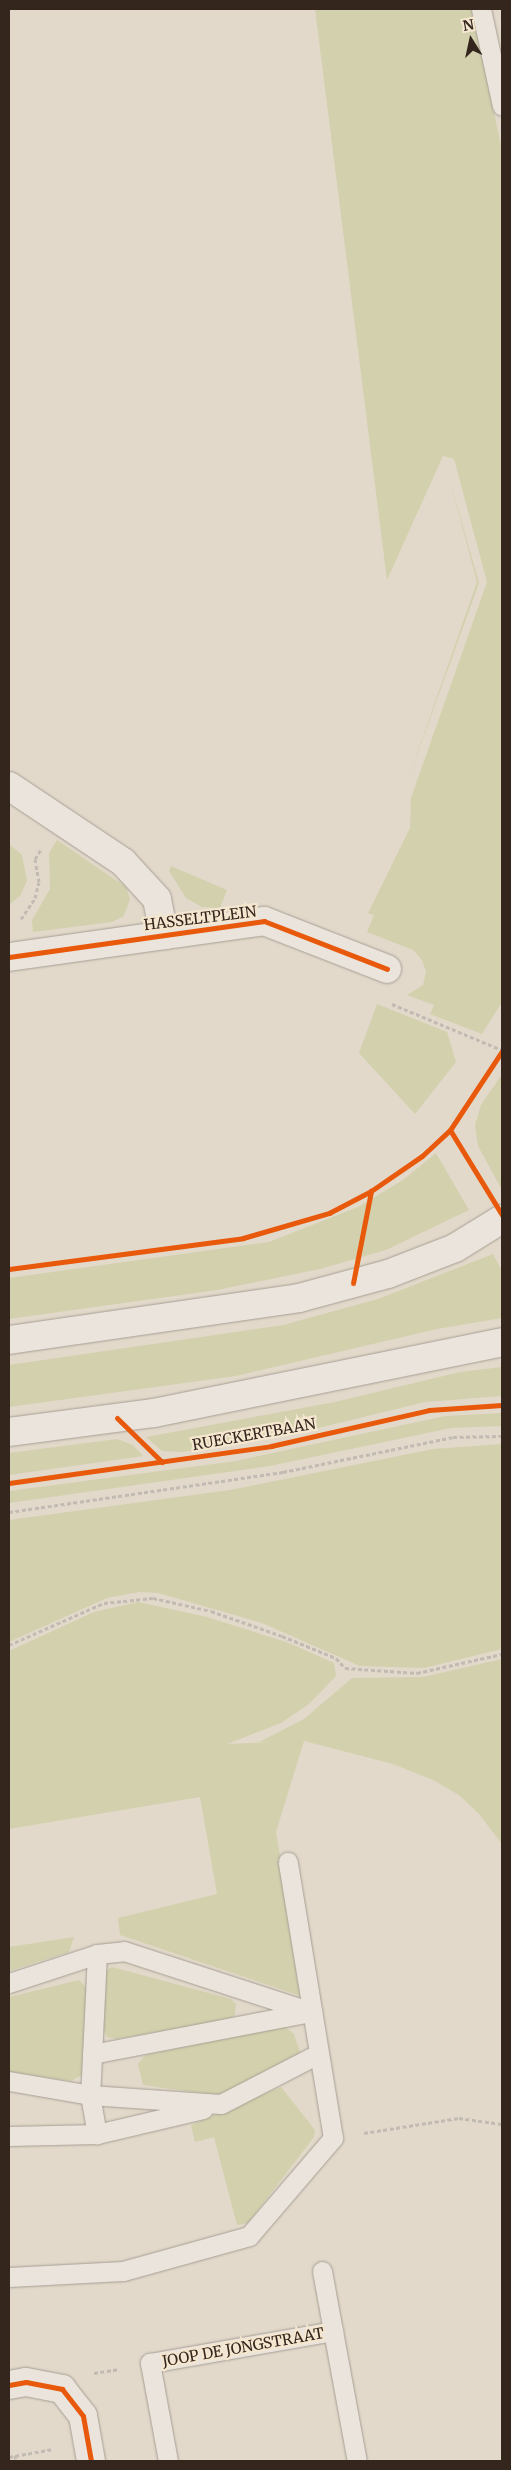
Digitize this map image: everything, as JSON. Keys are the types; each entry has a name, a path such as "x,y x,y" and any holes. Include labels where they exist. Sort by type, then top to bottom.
{"main road":[{"name":"HASSELTPLEIN","path":"9,786 123,862 157,899 164,935"},
{"name":"HASSELTPLEIN","path":"17,956 264,921 387,969"},
{"path":"9,1340 299,1298 388,1274 455,1248 502,1219"},
{"path":"9,1432 154,1413 502,1342"},
{"path":"9,2385 26,2382 62,2389 83,2416 89,2452"}],"lane":[{"path":"481,9 502,106"},
{"path":"9,2278 123,2271 249,2236 333,2138 288,1862"},
{"path":"9,1982 97,1954 124,1951 312,2012"},
{"path":"97,1954 90,2095 97,2134"},
{"path":"92,2054 312,2012"},
{"path":"9,2136 97,2134 221,2104 318,2054"},
{"path":"9,2081 90,2095 221,2104"},
{"path":"322,2271 334,2331"},
{"name":"JOOP DE JONGSTRAAT","path":"168,2461 150,2363 334,2331 357,2461"}],"path":[{"path":"17,956 20,916 35,898 39,882 35,859 59,820"},
{"path":"387,969 391,1003 502,1050 498,1058"},
{"path":"9,1512 283,1472 454,1437 502,1436"},
{"path":"9,1645 104,1603 153,1598 211,1611 282,1636 336,1658 344,1668 417,1673 502,1654"},
{"path":"333,2138 459,2118 502,2124"},
{"path":"62,2389 70,2378 150,2363"},
{"path":"9,2456 89,2452"},
{"path":"15,2455 16,2461"}],"shaded area":[{"path":"315,9 472,9 502,150 502,1002 482,1034 430,1014 434,1005 407,995 423,985 426,972 422,960 413,950 367,932 374,915 368,913 410,828 411,798 487,582 454,459 443,456 387,580"},
{"path":"448,474 479,583 405,788 477,582"},
{"path":"57,840 126,887 130,899 124,916 112,922 33,932 32,920 50,889 49,853"},
{"path":"9,844 22,855 27,881 20,896 9,905"},
{"path":"171,866 227,890 220,908 202,907 186,898 169,871"},
{"path":"377,1004 447,1032 456,1062 415,1114 359,1053"},
{"path":"502,1074 501,1188 478,1146 475,1125 481,1105"},
{"path":"436,1153 469,1210 386,1250 320,1269 217,1290 9,1319 9,1278 269,1242 358,1207 403,1180"},
{"path":"493,1254 502,1271 502,1318 437,1329 236,1376 9,1407 9,1365 283,1325 378,1299"},
{"path":"502,1367 502,1396 425,1402 302,1432 183,1452 162,1451 146,1437 335,1402 460,1372"},
{"path":"502,1413 502,1426 451,1428 270,1466 9,1503 9,1491 236,1461 445,1416"},
{"path":"117,1439 133,1445 143,1456 9,1475 9,1453"},
{"path":"502,1444 502,1649 424,1668 360,1666 262,1623 158,1593 139,1592 107,1598 9,1642 9,1520 230,1490 433,1449"},
{"path":"138,1602 207,1617 289,1643 334,1663 336,1676 309,1704 281,1723 227,1744 273,1742 259,1742 304,1719 352,1678 423,1677 502,1659 502,1844 479,1814 459,1795 433,1780 393,1764 304,1741 276,1832 304,1997 120,1935 118,1918 217,1894 200,1797 9,1829 9,1651 94,1612"},
{"path":"74,1937 69,1952 9,1971 9,1947"},
{"path":"112,1967 231,1999 236,2004 235,2015 231,2019 116,2039 107,2037 103,2029 106,1971"},
{"path":"79,1980 89,1990 82,2075 71,2081 9,2072 9,1997"},
{"path":"284,2026 294,2034 301,2055 221,2096 143,2085 138,2064 145,2055"},
{"path":"281,2087 315,2130 314,2137 248,2223 237,2225 214,2137 195,2142 191,2125"}],"cycle path":[{"path":"9,957 264,921 387,969"},
{"path":"9,1269 243,1238 329,1213 371,1191 422,1156 450,1130 502,1051"},
{"path":"450,1130 502,1215"},
{"path":"353,1283 371,1191"},
{"name":"RUECKERTBAAN","path":"9,1483 271,1446 429,1410 502,1405"},
{"path":"117,1418 162,1462"},
{"path":"9,2385 26,2382 62,2389 83,2416 91,2461"}]}
